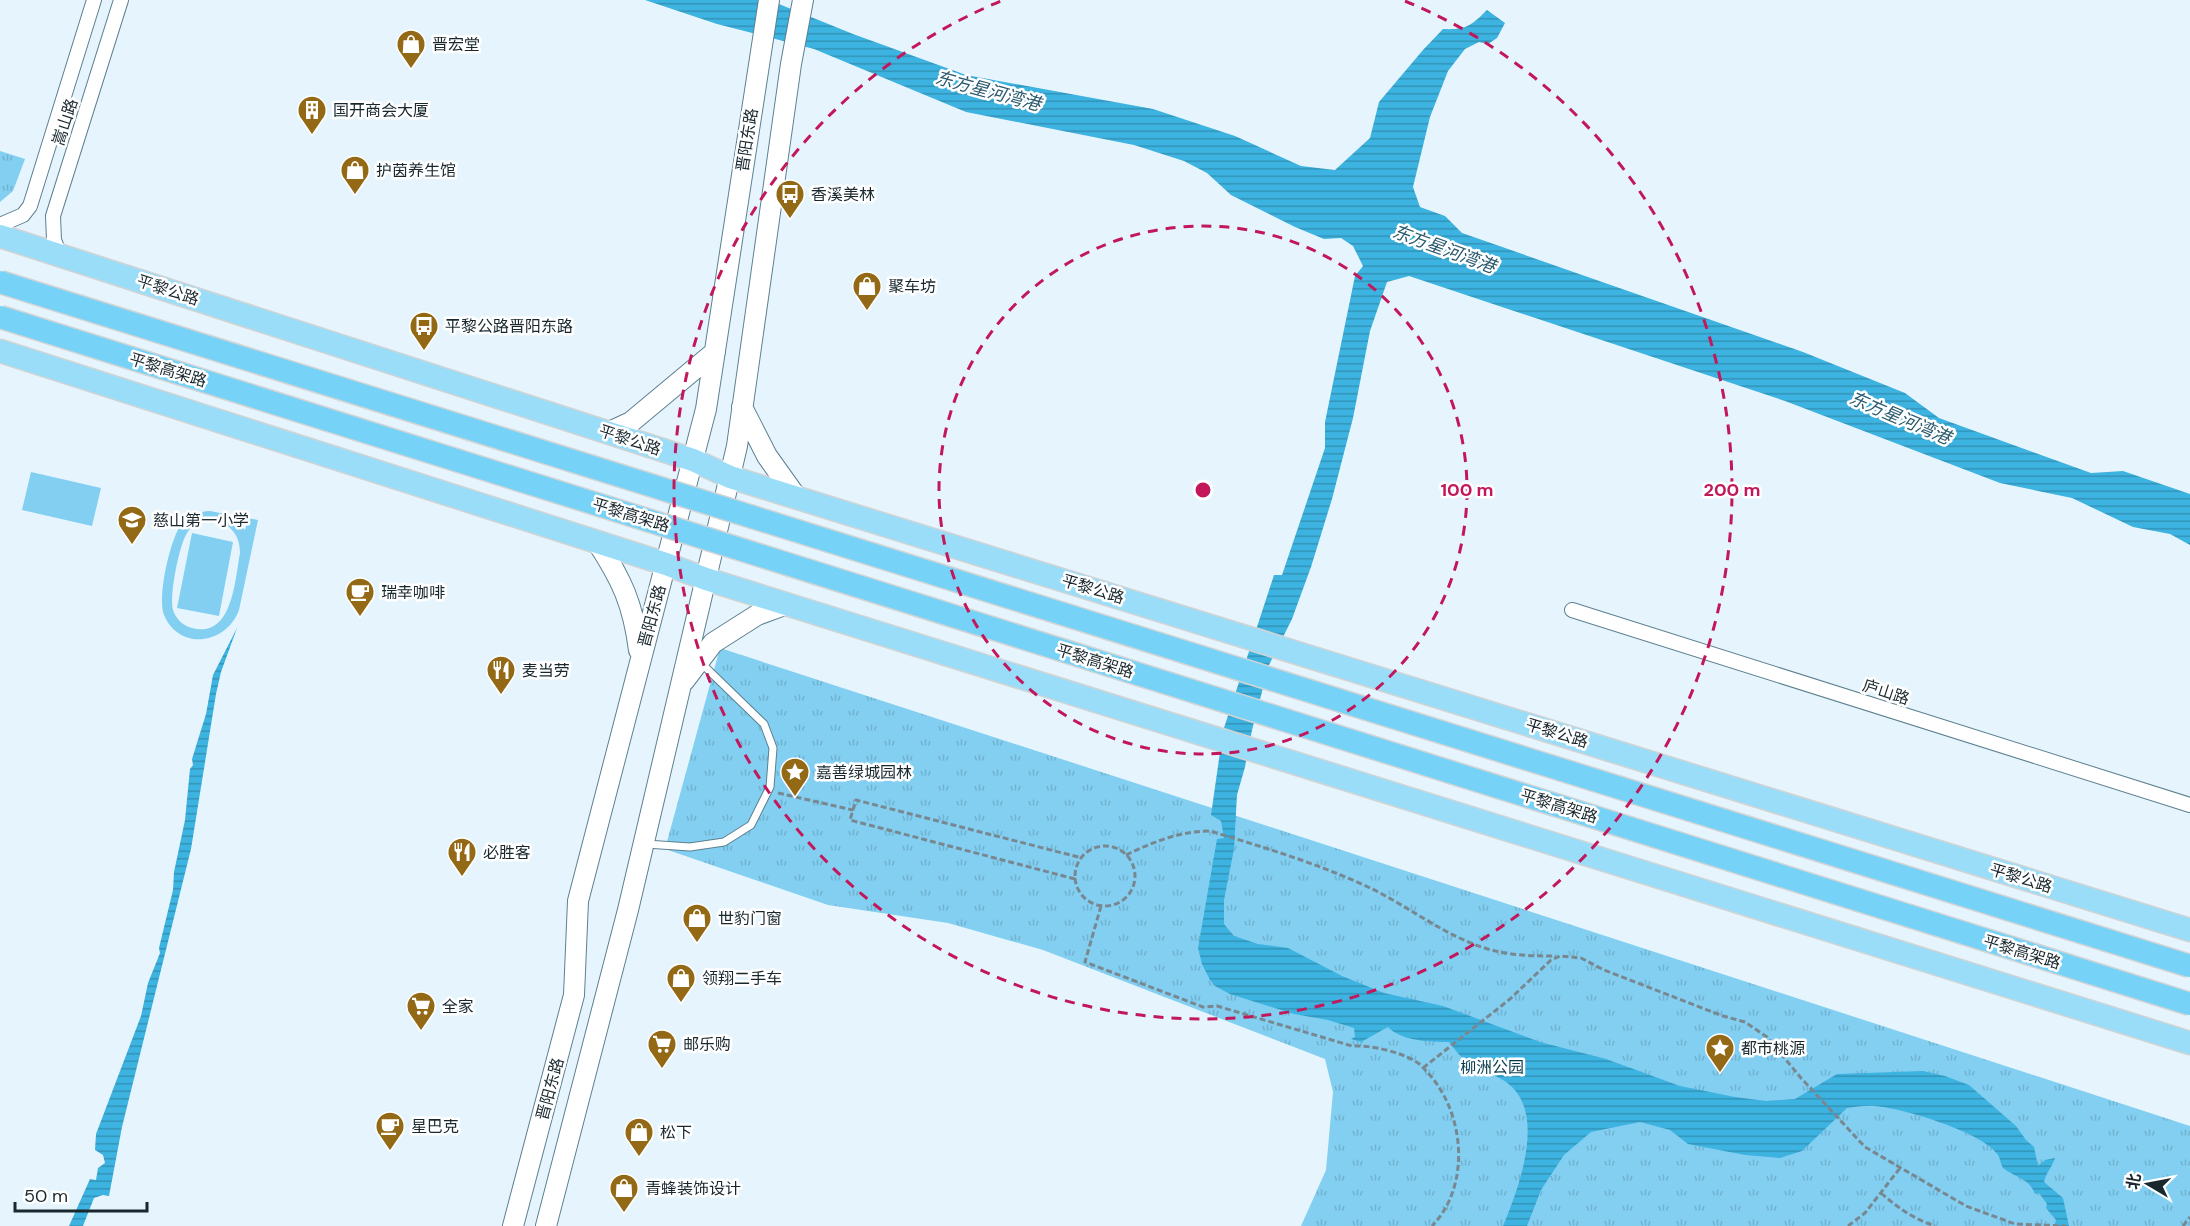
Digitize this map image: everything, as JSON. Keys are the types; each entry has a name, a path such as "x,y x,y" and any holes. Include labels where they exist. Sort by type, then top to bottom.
{"highway":[{"name":"平黎高架路","path":"0,282 2190,966"},
{"name":"平黎高架路","path":"0,317 2190,1004"}],"main road":[{"name":"晋阳东路","path":"513,1226 574,995 578,901 706,410 769,0"},
{"name":"晋阳东路","path":"546,1226 643,844 730,477 791,64 803,0"},
{"name":"平黎公路","path":"0,236 693,460 730,477 2190,930"},
{"path":"0,351 666,564 706,579 2190,1043"},
{"path":"607,433 631,422 715,352"},
{"path":"742,407 767,456 797,498"},
{"path":"597,542 619,575 635,619 641,661"},
{"path":"681,686 713,643 757,615 787,604"}],"street":[{"name":"嵩山路","path":"0,225 23,215 30,206 94,0"},
{"name":"嵩山路","path":"60,255 54,240 53,216 121,0"},
{"name":"庐山路","path":"1572,610 2190,806"}],"lane":[{"path":"643,844 690,847 724,842 751,825 768,790 773,748 764,724 699,661"}],"path":[{"path":"768,790 853,810"},
{"path":"1075,879 850,820 856,800 1082,858"},
{"path":"1126,855 1154,841 1195,831 1210,831 1334,872 1370,888 1479,946 1504,953 1581,958 1604,970 1723,1016 1745,1022 1767,1037 1800,1078 1865,1147 1966,1206 2015,1224 2066,1226"},
{"path":"1105,846 1126,855 1134,868 1135,878 1128,896 1120,903 1110,906 1091,903 1083,897 1075,879 1076,869 1082,858 1095,848 1105,846"},
{"path":"1101,906 1085,962 1203,1007 1217,1006 1352,1046 1365,1045 1386,1049 1418,1063 1437,1083 1450,1106 1457,1132 1459,1160 1450,1197 1442,1216 1432,1226"},
{"path":"1423,1068 1510,999 1551,960 1560,956"},
{"path":"1848,1226 1865,1213 1900,1168"},
{"path":"1881,1193 1899,1210 1935,1226"},
{"path":"2183,1226 2190,1217"}],"green space":[{"path":"0,151 25,159 13,191 0,202"},
{"path":"31,472 101,488 92,526 22,510"},
{"path":"206,511 230,515 245,530 248,518 258,520 239,610 233,622 224,631 202,639 180,634 171,627 164,615 162,596 166,569 177,532 190,517","holes":["203,521 217,521 232,530 239,546 240,553 230,604 216,625 206,629 192,628 180,622 173,610 172,594 178,559 184,539 191,528"]},
{"path":"192,533 233,542 219,616 177,608"},
{"name":"柳洲公园","path":"720,648 2190,1126 2190,1226 1301,1226 1326,1170 1333,1092 1325,1059 1043,950 948,923 828,905 665,849"}],"water":[{"name":"东方星河湾港","path":"645,0 769,0 853,34 966,75 1153,109 1235,136 1301,166 1335,170 1370,138 1379,102 1423,50 1443,29 1468,26 1487,10 1505,23 1497,38 1488,44 1479,42 1465,49 1448,71 1430,117 1413,187 1420,207 1445,216 1462,233 1803,352 1905,393 1939,418 2091,473 2123,471 2190,494 2190,545 2170,534 2133,527 2072,498 2000,483 1785,401 1409,276 1387,282 1370,331 1353,418 1332,499 1292,619 1269,665 1237,795 1234,849 1224,900 1224,924 1234,936 1258,944 1288,948 1342,976 1384,993 1443,1006 1540,1042 1606,1059 1680,1086 1735,1097 1766,1101 1795,1099 1837,1074 1923,1071 1945,1076 1969,1085 2016,1126 2034,1147 2038,1166 2045,1160 2055,1158 2044,1182 2063,1198 2069,1226 2054,1226 2056,1220 2046,1208 2047,1204 2039,1193 2035,1194 2030,1185 2003,1168 1998,1155 1990,1146 1960,1130 1922,1116 1868,1106 1847,1108 1802,1151 1780,1158 1745,1155 1688,1144 1670,1130 1640,1122 1591,1132 1564,1155 1541,1190 1527,1226 1503,1226 1521,1175 1528,1136 1527,1117 1522,1101 1508,1083 1468,1063 1449,1042 1408,1038 1388,1027 1361,1042 1351,1039 1355,1037 1354,1028 1328,1020 1294,1014 1230,994 1215,986 1202,964 1198,948 1217,839 1224,838 1221,821 1211,815 1223,731 1274,575 1282,575 1325,448 1325,422 1355,276 1363,266 1353,246 1341,238 1324,239 1295,227 1231,195 1207,173 1184,161 1134,145 966,112 814,49 717,24"},
{"path":"237,628 221,672 216,694 191,849 122,1127 109,1196 94,1198 83,1226 69,1226 90,1179 96,1180 98,1168 105,1163 103,1155 95,1150 96,1134 141,1016 148,983 160,953 159,948 173,890 174,872 185,820 192,759 206,714 213,675"}],"place":[{"name":"晋宏堂","path":"411,70"},
{"name":"国开商会大厦","path":"312,136"},
{"name":"护茵养生馆","path":"355,196"},
{"name":"香溪美林","path":"790,220"},
{"name":"聚车坊","path":"867,312"},
{"name":"平黎公路晋阳东路","path":"424,352"},
{"name":"慈山第一小学","path":"132,546"},
{"name":"瑞幸咖啡","path":"360,618"},
{"name":"麦当劳","path":"501,696"},
{"name":"嘉善绿城园林","path":"795,798"},
{"name":"必胜客","path":"462,878"},
{"name":"世豹门窗","path":"697,944"},
{"name":"领翔二手车","path":"681,1004"},
{"name":"全家","path":"421,1032"},
{"name":"邮乐购","path":"662,1070"},
{"name":"都市桃源","path":"1720,1074"},
{"name":"星巴克","path":"390,1152"},
{"name":"松下","path":"639,1158"},
{"name":"青蜂装饰设计","path":"624,1214"}]}
